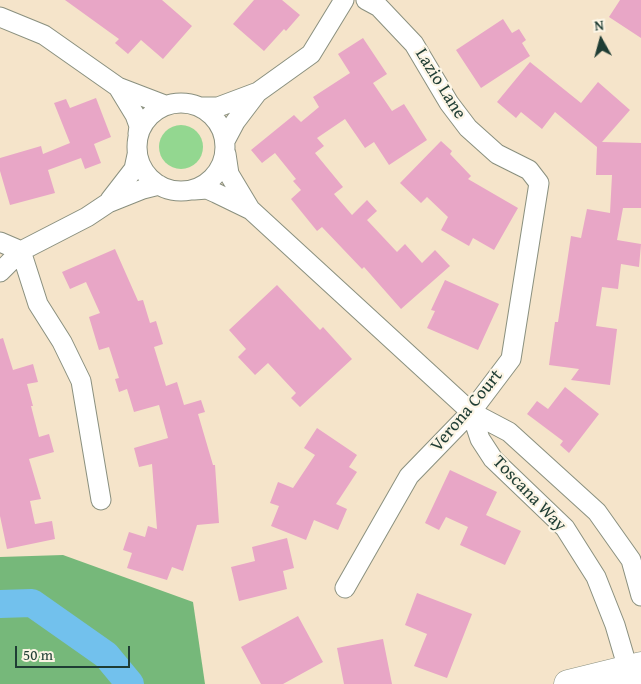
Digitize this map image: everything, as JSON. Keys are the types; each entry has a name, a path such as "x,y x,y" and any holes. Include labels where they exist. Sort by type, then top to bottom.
{"main road":[{"path":"568,684 635,673"}],"street":[{"path":"201,107 218,107 258,92 311,54 344,0"},
{"name":"Lazio Lane","path":"366,0 380,7 414,44 449,103 468,128 497,154 529,170 539,183"},
{"path":"0,18 44,35 118,87 165,105"},
{"path":"108,203 134,170 137,155 139,126 135,115 118,87"},
{"path":"137,155 146,172 159,185 170,190 194,190 209,182 219,171 235,122 258,92"},
{"path":"138,134 150,114 165,105 186,102 208,111 220,124 226,146"},
{"name":"Toscana Way","path":"226,146 228,174 251,210 471,412 508,432 597,512 631,560 641,596"},
{"name":"Verona Court","path":"345,588 409,476 471,412 511,359 539,183"},
{"path":"0,272 20,251 87,217 108,203 143,188 159,185"},
{"name":"Toscana Way","path":"194,190 207,190 216,193 251,210"},
{"path":"0,242 20,251 38,304 62,342 81,381 101,500"},
{"name":"Toscana Way","path":"471,412 480,439 493,459 565,528 596,577 635,673"}],"green space":[{"path":"177,125 185,125 197,131 203,147 197,163 185,169 177,169 165,163 159,151 159,143 165,131"},
{"path":"63,555 193,602 205,684 0,684 0,557"}],"building":[{"path":"65,0 162,0 192,26 163,59 141,40 128,54 115,43 119,39"},
{"path":"254,0 282,0 300,15 264,51 233,24"},
{"path":"620,0 641,0 641,38 609,17"},
{"path":"503,19 512,33 519,29 526,40 522,43 530,56 481,88 456,50"},
{"path":"363,38 387,74 373,83 392,111 404,104 427,140 389,165 374,142 365,148 345,119 317,138 324,146 315,153 343,187 334,194 352,215 367,200 377,211 367,220 397,252 405,244 422,263 435,250 450,266 401,309 364,267 362,269 322,227 317,231 291,199 301,190 293,181 296,179 275,153 262,163 251,150 294,115 301,122 319,107 313,97 350,73 338,54"},
{"path":"530,62 581,103 598,82 630,110 602,142 641,143 641,208 623,208 617,240 641,244 639,267 621,264 618,289 602,287 596,326 617,329 610,385 571,380 579,369 549,365 555,322 558,322 571,236 581,238 587,209 610,213 612,175 596,175 597,147 555,112 542,129 521,112 516,118 497,102"},
{"path":"96,98 111,137 94,144 101,163 85,169 81,158 48,170 55,193 10,205 0,171 0,158 41,146 43,154 70,143 54,103 66,99 70,108"},
{"path":"441,141 452,151 450,154 471,176 468,179 518,208 494,250 473,238 469,246 441,230 448,217 427,197 421,203 400,183"},
{"path":"115,249 138,301 143,300 150,323 156,321 163,344 154,347 166,386 177,382 184,405 201,400 205,412 198,414 213,465 215,465 219,523 197,525 183,571 172,567 167,580 127,568 132,553 123,550 129,532 145,537 148,526 157,529 152,464 139,467 134,448 168,438 159,405 134,412 127,389 119,392 115,379 119,378 109,347 99,350 89,317 100,313 86,282 70,289 62,272"},
{"path":"445,280 499,304 478,350 427,328 435,311 431,310"},
{"path":"277,285 320,330 323,327 352,359 300,407 291,398 296,393 268,363 255,375 238,357 246,349 229,330"},
{"path":"3,338 13,370 33,364 38,382 27,384 33,406 31,406 39,437 49,434 54,452 29,459 41,499 30,501 35,524 52,521 55,539 7,549 0,516 0,339"},
{"path":"565,387 599,414 569,453 560,445 563,441 527,414 537,401 548,409"},
{"path":"317,428 357,455 349,467 357,472 336,504 347,509 338,530 314,520 306,540 271,526 279,506 270,503 278,482 293,488 315,455 304,448"},
{"path":"450,470 497,492 486,515 521,531 505,565 460,545 468,527 446,517 439,530 425,523"},
{"path":"287,538 294,568 283,571 287,589 239,601 231,567 255,561 252,547"},
{"path":"417,593 472,614 447,678 414,666 427,634 405,625"},
{"path":"298,616 323,662 283,684 261,684 241,647"},
{"path":"383,639 392,684 344,684 337,648"}],"waterway":[{"path":"0,604 32,603 106,655 130,684"}]}
